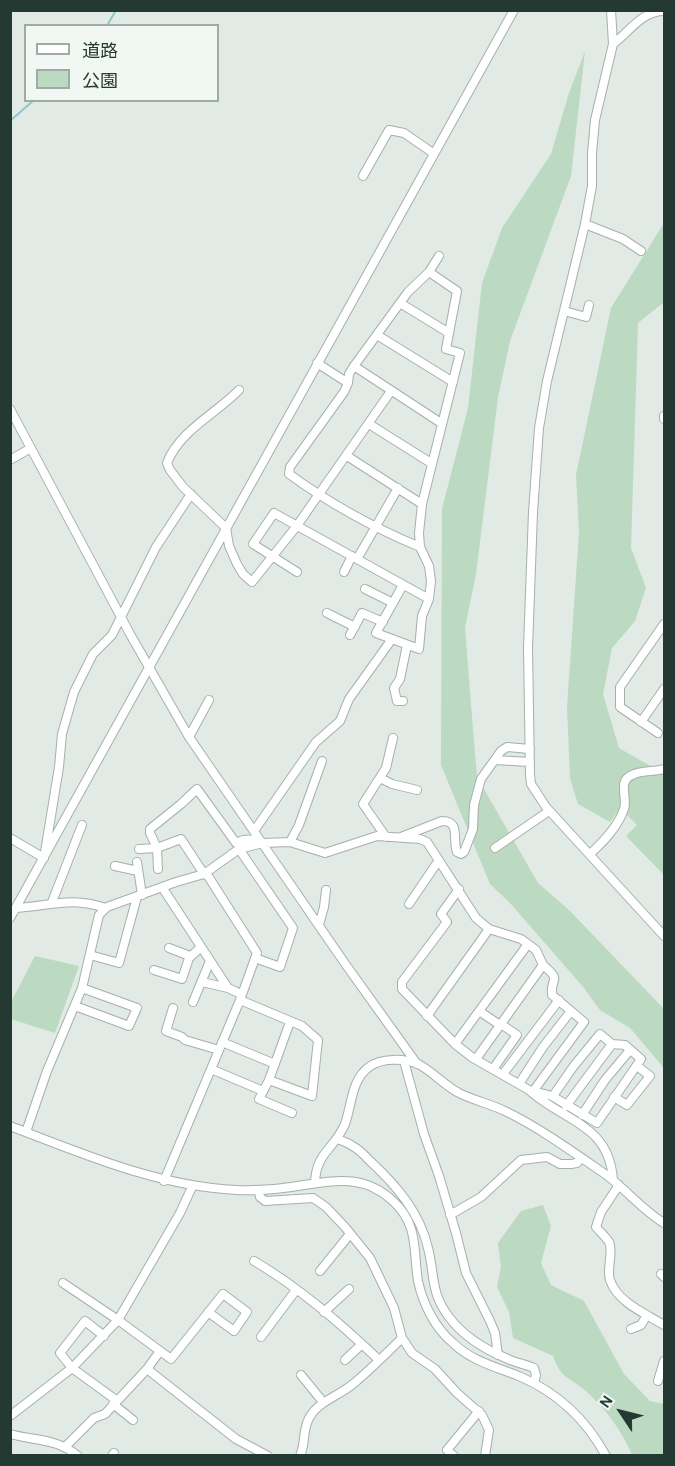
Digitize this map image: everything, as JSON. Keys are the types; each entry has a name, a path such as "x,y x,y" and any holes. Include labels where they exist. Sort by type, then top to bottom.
{"street":[{"path":"10,918 514,10"},
{"path":"611,10 613,44 595,120 592,186 585,225 547,381 539,428 528,648 531,783 549,811 664,936"},
{"path":"613,44 644,16 654,11 664,11"},
{"path":"363,176 389,130 404,133 433,153"},
{"path":"585,225 617,236 641,251"},
{"path":"420,547 319,495 289,474 291,467 344,392 354,366 408,292 429,272 439,256"},
{"path":"403,585 376,633 419,649 422,636 422,616 429,599 431,580 429,566 420,547 422,504 460,353 446,349 457,291 429,272"},
{"path":"400,303 449,333"},
{"path":"564,311 586,317 590,305"},
{"path":"378,335 453,382"},
{"path":"317,363 348,383"},
{"path":"354,366 441,423"},
{"path":"239,390 229,401 187,434 168,460 170,470 226,528 229,546 237,564 252,582 296,527 391,391"},
{"path":"10,409 148,668 189,737 417,1064 457,1092 514,1115 581,1158 616,1183 664,1223"},
{"path":"369,424 431,463"},
{"path":"10,460 31,448"},
{"path":"346,456 422,504"},
{"path":"344,572 398,488"},
{"path":"44,858 62,734 74,692 93,654 112,635 156,547 191,494"},
{"path":"297,572 253,544 274,513 429,599"},
{"path":"365,589 393,603"},
{"path":"327,613 355,627"},
{"path":"350,635 362,613 383,622"},
{"path":"658,734 620,707 620,687 664,624"},
{"path":"254,831 315,742 340,721 349,699 392,639"},
{"path":"397,702 394,688 400,679 407,645"},
{"path":"641,722 664,688"},
{"path":"189,737 209,700"},
{"path":"386,837 363,804 386,768 393,738"},
{"path":"400,838 442,821 448,821 455,827 457,852 461,854 464,852 473,829 474,806 481,779 501,751 507,747 530,749"},
{"path":"495,760 530,762"},
{"path":"290,842 299,825 322,761"},
{"path":"590,854 608,837 625,808 624,785 627,779 632,774 664,769"},
{"path":"380,778 392,784 417,790"},
{"path":"158,869 157,848 150,829 197,789 236,843 243,840 290,842 324,853 377,836 420,839 427,842 476,918 489,929 521,939 536,950 543,965 556,980 551,990 552,995 584,1022 532,1090"},
{"path":"495,848 549,811"},
{"path":"52,902 82,825"},
{"path":"10,838 44,858"},
{"path":"139,849 157,848 181,839 204,874 208,876 257,953 241,997 164,1180"},
{"path":"26,1132 47,1071 82,988 99,915 106,908 204,874 239,849 261,841"},
{"path":"239,849 293,928 280,967 255,958"},
{"path":"409,904 439,860"},
{"path":"90,955 119,963 139,896 137,866 115,866"},
{"path":"162,887 228,988 241,997 302,1026 318,1040 312,1096 269,1080"},
{"path":"320,926 326,890"},
{"path":"459,890 441,914 447,922 402,982 402,989 455,1044 519,1084 553,1096 597,1123 641,1059 625,1046 612,1044 600,1034 553,1096"},
{"path":"16,909 52,902 88,902 106,908"},
{"path":"427,1016 489,929"},
{"path":"455,1044 528,944"},
{"path":"154,970 182,979 190,956 201,947"},
{"path":"169,948 190,956"},
{"path":"193,1002 210,961"},
{"path":"476,1059 543,965"},
{"path":"202,982 228,988"},
{"path":"75,1006 129,1026 137,1008 82,988"},
{"path":"503,1074 558,1000"},
{"path":"173,1008 166,1031 185,1040 219,1050"},
{"path":"479,1011 517,1035 493,1069"},
{"path":"519,1084 543,1047 571,1011"},
{"path":"290,1022 269,1080 259,1100 292,1113"},
{"path":"222,1042 275,1064"},
{"path":"566,1106 612,1044"},
{"path":"582,1115 605,1080 630,1050"},
{"path":"315,1184 318,1162 337,1139 348,1115 356,1083 363,1074 370,1066 382,1061 404,1061 417,1064"},
{"path":"404,1061 423,1134 439,1176 466,1273 495,1333 498,1355"},
{"path":"614,1097 627,1105 650,1076 637,1066"},
{"path":"211,1069 263,1091"},
{"path":"532,1090 546,1105 590,1130 598,1138 612,1168 616,1183 596,1227 609,1241 610,1279 615,1289 634,1307 664,1325"},
{"path":"10,1126 164,1180 192,1186 260,1191 338,1180 361,1183 380,1191 404,1213 412,1229 416,1247 418,1282 426,1306 438,1327 452,1343 472,1358 534,1383 553,1395 592,1433 606,1455"},
{"path":"337,1139 354,1147 400,1192 422,1226 429,1252 432,1284 448,1316 467,1336 498,1355 534,1368 536,1375 534,1383"},
{"path":"450,1215 481,1197 521,1160 547,1157 560,1164 571,1164 581,1158"},
{"path":"10,1416 72,1368 118,1320 180,1213 192,1186"},
{"path":"260,1191 260,1197 265,1201 313,1198 326,1207 350,1234 370,1258 394,1308 402,1338 412,1353 435,1369 457,1393 479,1411 489,1430 485,1455"},
{"path":"320,1271 350,1234"},
{"path":"254,1261 342,1325 379,1360"},
{"path":"63,1283 171,1359 208,1312 223,1294 248,1312 234,1331 208,1312"},
{"path":"324,1312 349,1289"},
{"path":"261,1336 296,1290"},
{"path":"631,1329 641,1325 647,1315"},
{"path":"105,1336 85,1321 60,1353 72,1368 133,1420"},
{"path":"300,1455 307,1423 315,1410 323,1402 350,1386 402,1338"},
{"path":"345,1360 362,1344"},
{"path":"66,1446 94,1418 105,1414 160,1351"},
{"path":"658,1381 664,1361"},
{"path":"147,1368 236,1439 268,1455"},
{"path":"301,1375 323,1402"},
{"path":"454,1455 447,1450 479,1411"},
{"path":"10,1434 43,1439 66,1446 78,1455"}],"green space":[{"path":"585,51 571,176 510,341 498,397 476,574 465,627 477,777 538,883 569,910 664,1009 664,1068 630,1028 600,1010 584,988 510,903 490,884 441,765 442,509 468,408 482,283 502,228 551,154 569,93"},
{"path":"664,223 664,302 638,323 631,548 646,588 635,621 612,648 603,694 619,748 664,774 664,875 626,836 637,825 620,808 610,822 578,804 570,778 567,707 579,532 576,475 611,308"},
{"path":"35,956 79,966 55,1033 11,1019 11,1002"},
{"path":"543,1205 551,1226 541,1263 551,1285 584,1301 624,1374 650,1401 664,1404 664,1455 632,1455 608,1414 588,1393 563,1374 553,1356 513,1338 509,1312 497,1287 501,1267 498,1243 521,1211"}],"waterway":[{"path":"108,24 116,10"},
{"path":"10,121 32,102"}]}
